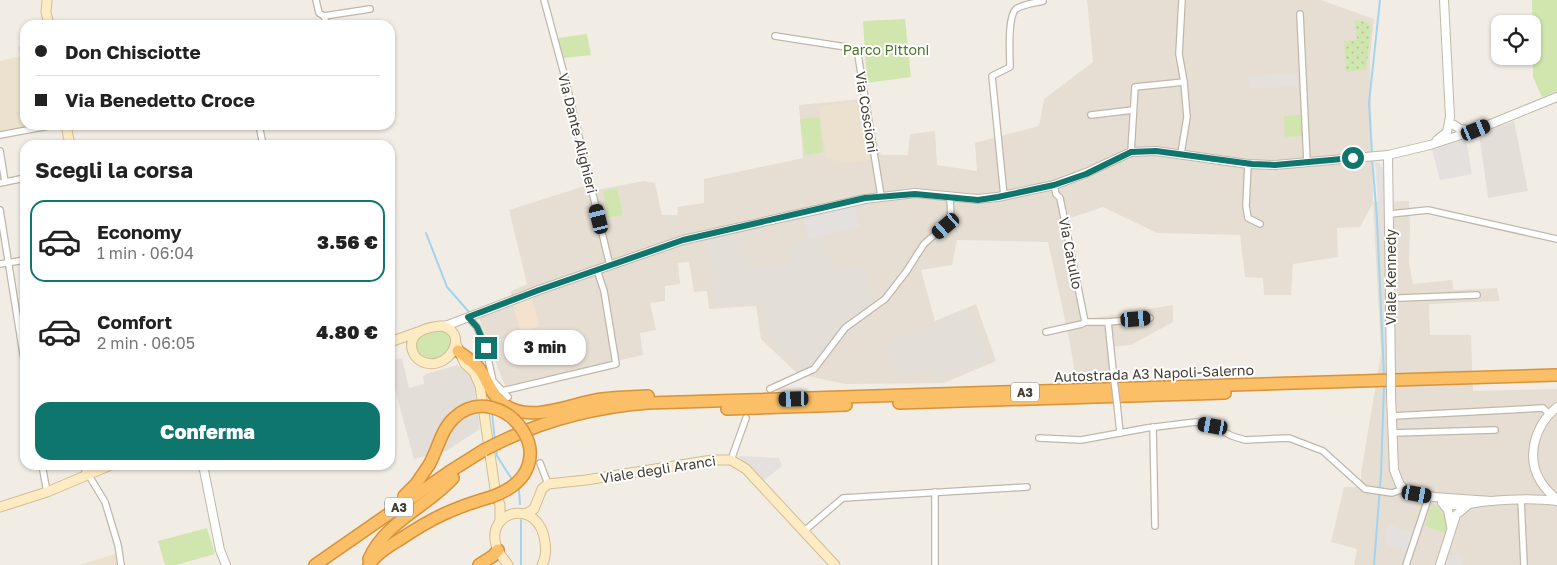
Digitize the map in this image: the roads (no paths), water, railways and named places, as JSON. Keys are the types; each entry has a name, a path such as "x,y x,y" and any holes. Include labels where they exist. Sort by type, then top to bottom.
{"highway":[{"path":"456,344 483,374 497,399 514,411 521,413 540,412 601,399 624,397 774,394"},
{"name":"Autostrada A3 Napoli-Salerno","path":"315,565 449,472 499,447 529,429 559,419 612,407 774,394 1557,375"},
{"name":"Autostrada A3 Napoli-Salerno","path":"499,447 578,422 612,415 648,411 1557,383"},
{"path":"338,549 358,529 410,492 424,474 445,431 455,417 462,412 480,407 489,408 506,413 521,426 526,434 530,453 529,463 525,473 514,486 495,501 451,510 428,521 380,552 368,565"},
{"name":"Autostrada A3 Napoli-Salerno","path":"328,565 485,454"},
{"path":"368,565 373,550 384,535 453,478"},
{"path":"479,565 493,556 498,550"}],"main road":[{"path":"46,1 48,20"},
{"path":"395,341 420,331 440,326 448,328 465,364 474,372 480,386 495,501 500,521 495,534 498,550 508,565"},
{"path":"420,331 413,338 412,350 415,356 426,363 445,360 465,364"},
{"path":"395,344 412,350"},
{"path":"445,360 452,353 456,344"},
{"name":"Viale degli Aranci","path":"548,484 586,480 712,460 731,460 746,469 835,565"},
{"path":"0,507 47,492 99,470"},
{"path":"525,514 534,509 542,489 548,484"},
{"path":"495,501 513,514"},
{"path":"538,501 540,525 544,536 546,552 542,565"},
{"path":"500,521 513,514 525,514 533,518 540,525"}],"street":[{"path":"316,0 319,13 324,16 325,20"},
{"name":"Via Dante Alighieri","path":"544,0 564,74 610,266"},
{"path":"1181,154 1187,117 1179,54 1182,0"},
{"path":"1444,0 1453,138"},
{"path":"1004,196 992,76 1010,67 1011,19 1014,11 1021,6 1043,1"},
{"path":"324,16 370,9"},
{"path":"1300,14 1307,162"},
{"name":"Via Coscioni","path":"775,36 846,46 855,50 858,54 881,196"},
{"path":"1131,152 1136,87 1184,82"},
{"path":"440,326 683,240 881,196 915,194 978,200 1004,196 1054,185 1086,174 1131,152 1156,151 1248,164 1275,165 1378,156 1453,138 1557,97"},
{"path":"1091,114 1133,110"},
{"path":"1451,124 1460,129 1476,130"},
{"path":"1430,145 1445,135 1451,124"},
{"path":"0,135 27,130"},
{"path":"0,151 3,182 20,179"},
{"name":"Viale Kennedy","path":"1378,156 1387,180 1390,214 1390,375 1392,416"},
{"path":"1248,164 1246,206 1248,218 1260,224"},
{"name":"Via Catullo","path":"1054,185 1056,194 1060,198 1085,322"},
{"path":"774,394 814,369 844,328 885,299 906,272 924,244 951,220 950,197"},
{"path":"0,210 20,334"},
{"path":"1390,214 1428,210 1557,239"},
{"path":"0,264 20,261"},
{"path":"502,391 616,364 604,291 597,270"},
{"path":"1400,298 1477,294"},
{"path":"456,344 456,331 465,318"},
{"path":"465,318 477,327 486,348 493,381 508,396"},
{"path":"1046,332 1085,322 1150,318"},
{"path":"1108,322 1120,433"},
{"path":"1557,407 1549,414 1534,443 1533,455 1534,469 1541,484 1557,500"},
{"path":"1456,515 1448,505 1431,497 1407,491 1395,477 1392,416 1543,408 1549,414"},
{"path":"731,460 746,418"},
{"path":"1039,438 1081,440 1152,427 1196,422 1213,426 1232,436 1245,440 1289,438 1323,451 1365,489 1390,493 1404,489"},
{"path":"1152,427 1155,526"},
{"path":"1392,433 1495,430"},
{"path":"540,463 548,484"},
{"path":"43,470 47,492"},
{"path":"86,470 105,502 118,545 121,565"},
{"path":"204,470 217,537 226,565"},
{"path":"803,532 843,498 1027,487"},
{"path":"935,492 935,565"},
{"path":"1406,565 1431,497"},
{"path":"1448,505 1471,501 1534,498 1557,500"},
{"path":"1521,499 1524,565"},
{"path":"1440,565 1456,515 1471,501"},
{"path":"1448,505 1452,523 1451,531"}],"waterway":[{"path":"1372,153 1369,103 1380,0"},
{"path":"1372,158 1377,219 1384,375"},
{"path":"426,233 447,287 469,312"},
{"path":"480,345 483,365"},
{"path":"1374,565 1381,474 1384,385"},
{"path":"492,413 495,441"},
{"path":"496,448 497,456 513,481"},
{"path":"517,487 520,504"},
{"path":"521,520 521,565"}],"park label":[{"name":"Parco Pittoni","path":"886,49"}]}
